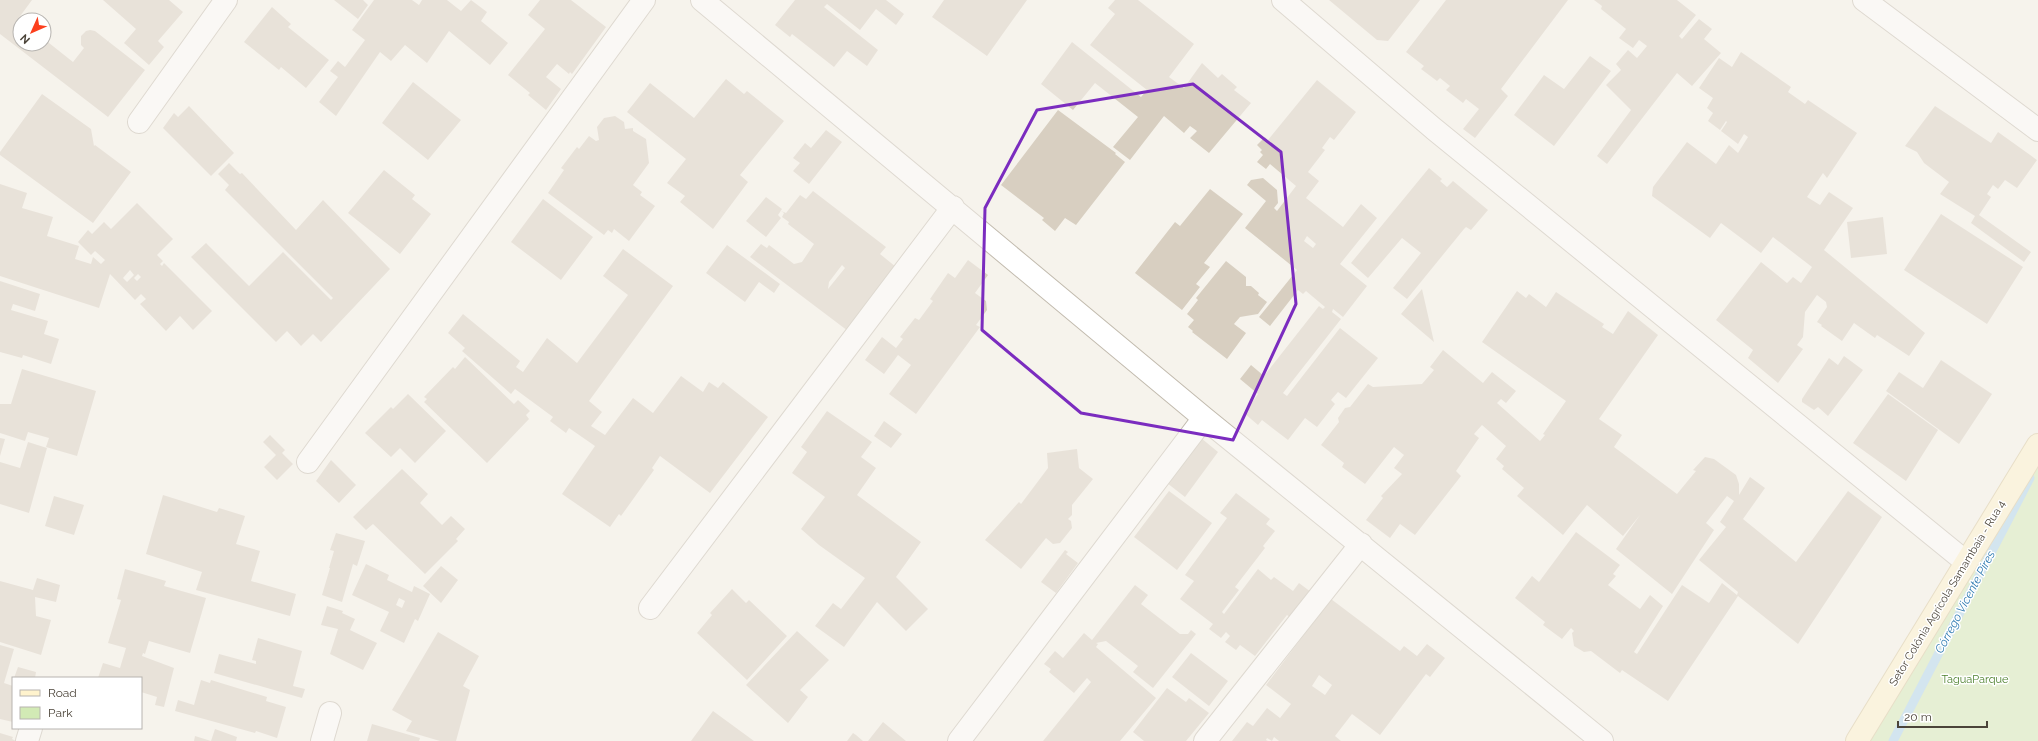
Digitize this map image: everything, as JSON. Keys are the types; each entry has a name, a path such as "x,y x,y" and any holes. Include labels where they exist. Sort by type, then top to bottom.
{"street":[{"path":"139,122 226,0"},
{"path":"308,462 644,0"},
{"path":"702,0 1204,418 1602,741"},
{"path":"1283,0 1434,129 1966,562"},
{"path":"1864,0 2038,130"},
{"path":"650,608 952,207"},
{"path":"959,741 1204,418"},
{"name":"Setor Colônia Agrícola Samambaia - Rua 4","path":"1857,741 2038,445"},
{"path":"1204,741 1361,544"},
{"path":"322,741 330,713"},
{"path":"27,741 31,729"}],"highlighted area":[{"path":"1193,84 1281,152 1296,304 1233,440 1081,413 982,330 985,208 1037,110"}],"green space":[{"name":"TaguaParque","path":"2038,453 2038,741 1864,741"}],"building":[{"path":"0,0 32,0 23,12 12,12 12,43 0,34"},
{"path":"103,0 169,0 183,12 158,41 164,47 149,65 124,43 136,29"},
{"path":"334,0 363,0 368,5 358,19"},
{"path":"374,0 412,0 419,5 422,0 447,0 461,11 471,0 487,12 481,21 508,43 490,65 449,31 427,63 405,45 391,61 380,52 336,116 319,102 338,77 330,71 338,61 345,67 365,40 352,30"},
{"path":"540,0 571,0 606,27 572,74 570,72 569,74 557,64 546,77 561,89 546,110 528,95 530,93 508,75 545,29 528,15"},
{"path":"795,0 886,0 904,14 896,25 876,9 860,30 827,4 824,7 878,50 867,66 847,51 834,67 792,34 790,37 775,25"},
{"path":"944,0 1027,0 987,56 932,17"},
{"path":"1115,0 1138,0 1194,44 1169,77 1184,88 1202,63 1218,78 1222,74 1237,87 1234,90 1251,103 1209,153 1190,138 1197,131 1190,126 1184,133 1164,116 1130,160 1113,147 1138,117 1095,83 1073,110 1041,84 1072,42 1141,97 1147,90 1090,45 1115,14 1108,8"},
{"path":"1329,0 1420,0 1388,41 1377,40"},
{"path":"1446,0 1568,0 1501,89 1508,96 1475,138 1463,129 1479,109 1466,99 1463,103 1446,90 1450,86 1440,78 1437,81 1421,69 1424,66 1406,52"},
{"path":"1594,0 1677,0 1696,15 1679,36 1682,39 1699,19 1712,29 1704,39 1721,53 1692,86 1677,73 1607,164 1597,156 1631,110 1606,85 1621,70 1616,64 1628,50 1637,58 1647,46 1639,40 1633,48 1619,38 1626,29 1601,9 1602,6"},
{"path":"272,7 291,24 288,27 329,60 306,88 281,67 279,70 244,42"},
{"path":"86,31 95,31 145,70 108,117 23,52 52,52 52,45 73,62 84,48 81,45 81,36"},
{"path":"1741,52 1791,87 1788,92 1805,104 1808,100 1857,133 1827,178 1823,173 1807,197 1820,205 1829,192 1853,208 1824,250 1925,333 1909,356 1877,335 1875,338 1854,323 1842,341 1817,322 1827,307 1826,302 1817,295 1805,312 1803,337 1797,345 1803,349 1778,383 1748,358 1753,350 1716,320 1761,262 1787,283 1793,277 1801,283 1812,267 1773,237 1761,253 1721,223 1710,238 1652,196 1653,187 1687,142 1716,164 1729,145 1738,153 1748,137 1744,134 1738,144 1721,131 1727,122 1726,121 1720,130 1708,121 1713,113 1707,108 1713,98 1699,88 1719,58 1732,67"},
{"path":"1590,56 1611,71 1554,146 1514,115 1544,75 1564,89"},
{"path":"726,79 744,94 747,91 784,121 740,175 748,182 713,229 680,202 685,196 667,183 686,159 627,112 650,83 694,118"},
{"path":"1317,80 1356,112 1334,140 1330,137 1322,148 1325,150 1308,172 1319,181 1306,198 1343,227 1361,204 1377,218 1340,264 1367,286 1343,317 1333,309 1332,312 1341,319 1283,393 1287,396 1340,328 1378,358 1346,398 1338,392 1331,400 1335,404 1317,427 1305,418 1288,440 1262,420 1258,425 1244,413 1258,394 1240,379 1251,365 1264,376 1319,306 1323,309 1325,307 1306,291 1303,294 1298,290 1270,326 1259,317 1297,270 1245,228 1266,201 1247,185 1251,180 1263,178 1277,190 1278,203 1274,208 1277,211 1296,186 1270,164 1266,169 1257,162 1263,155 1260,152 1262,150 1257,145 1265,137 1268,140","holes":["1307,236 1316,244 1313,248 1304,241"]},
{"path":"413,82 461,120 428,160 382,123"},
{"path":"42,94 91,129 94,146 95,145 131,172 93,223 0,155 0,152"},
{"path":"189,106 234,153 211,176 163,128 174,113 178,117"},
{"path":"1935,106 1991,143 1998,132 2037,160 2017,188 2005,180 1998,189 1993,185 1987,194 1991,197 1979,215 2031,252 2024,262 1971,223 1975,216 1940,194 1949,182 1924,163 1917,152 1905,146"},
{"path":"1058,110 1116,153 1115,154 1125,162 1076,225 1065,218 1055,231 1042,220 1044,218 1001,185"},
{"path":"615,116 624,122 625,129 633,128 633,131 646,139 649,163 633,185 642,192 640,195 655,206 629,241 614,229 612,233 608,230 604,235 548,193 564,170 561,168 577,147 579,149 589,136 596,141 599,140 597,127 604,118"},
{"path":"826,130 842,142 809,184 793,171 800,163 793,158 805,143 811,148"},
{"path":"229,163 240,174 242,173 296,230 323,200 390,269 321,342 313,334 301,346 287,331 276,342 191,257 206,243 249,286 283,252 331,300 333,298 225,190 229,185 218,174"},
{"path":"1429,168 1442,179 1440,181 1447,187 1453,181 1488,210 1471,230 1466,227 1464,229 1407,299 1393,288 1421,253 1402,238 1368,278 1351,263"},
{"path":"384,170 415,195 412,199 431,214 400,254 348,213"},
{"path":"0,184 27,193 22,208 53,217 47,236 79,246 75,259 91,264 93,257 101,264 105,260 95,251 91,255 78,242 88,230 92,234 104,222 111,229 137,203 173,239 157,255 163,261 160,264 162,266 164,263 212,311 193,330 180,316 166,331 140,304 146,299 141,294 135,300 110,274 99,308 0,276","holes":["130,270 134,275 127,282 123,278","138,274 141,277 137,281 134,278"]},
{"path":"1210,189 1243,214 1204,263 1210,267 1196,284 1200,287 1182,310 1135,273 1175,222 1180,226"},
{"path":"813,191 886,247 880,254 896,267 848,331 750,257 761,244 767,248 769,245 794,264 802,262 814,244 788,224 789,222 782,217 784,213 781,211 786,213 800,195 806,199","holes":["842,265 845,268 828,289 829,282"]},
{"path":"766,197 782,209 778,215 781,218 766,237 746,221"},
{"path":"543,199 593,237 561,280 511,242"},
{"path":"1941,214 2023,267 1987,324 1904,270"},
{"path":"1883,217 1887,254 1851,258 1847,222"},
{"path":"727,245 780,284 774,293 759,282 745,302 706,273"},
{"path":"623,249 673,286 589,401 602,412 591,426 605,435 633,398 653,413 681,376 703,392 709,382 718,388 723,382 768,417 710,493 660,456 652,468 654,470 621,516 619,514 610,527 562,494 595,446 569,428 566,433 550,421 553,417 515,389 511,394 462,351 465,348 448,333 463,314 520,361 516,367 523,372 547,338 577,363 628,295 603,276"},
{"path":"968,260 988,275 975,293 986,301 987,310 976,325 980,327 916,414 889,394 911,365 898,355 884,374 865,360 882,337 896,348 903,339 900,337 915,318 919,320 933,301 930,299 948,273 955,278"},
{"path":"1226,261 1246,277 1246,286 1251,286 1259,293 1258,295 1267,302 1258,314 1240,317 1234,324 1246,333 1227,359 1192,332 1193,331 1188,327 1194,320 1187,314 1198,300 1196,298"},
{"path":"0,281 40,294 35,311 13,304 11,310 48,321 44,334 59,339 51,364 23,355 22,358 0,352"},
{"path":"1422,289 1434,342 1401,314"},
{"path":"1517,291 1526,298 1529,294 1546,307 1556,292 1604,324 1602,327 1613,334 1628,311 1658,335 1599,419 1622,435 1614,447 1677,494 1696,471 1693,470 1705,457 1714,459 1736,475 1739,484 1739,495 1750,477 1765,488 1743,519 1796,562 1848,491 1882,517 1798,644 1738,596 1668,701 1622,670 1620,673 1591,651 1584,652 1574,646 1572,633 1574,631 1571,628 1562,639 1543,625 1545,622 1515,598 1532,576 1539,582 1576,532 1620,565 1613,574 1616,576 1608,585 1640,609 1650,595 1663,606 1634,652 1637,654 1682,585 1709,603 1722,583 1737,595 1738,592 1699,560 1726,527 1720,522 1734,501 1727,496 1706,523 1714,530 1672,594 1616,549 1640,515 1623,536 1587,505 1563,535 1517,496 1524,488 1502,469 1504,466 1496,459 1506,446 1482,425 1474,434 1479,438 1456,471 1461,476 1415,535 1400,524 1390,538 1366,520 1383,498 1381,496 1402,474 1394,468 1404,455 1394,447 1365,484 1342,467 1344,463 1321,445 1339,422 1338,418 1345,408 1350,407 1368,384 1373,387 1422,384 1434,370 1430,367 1443,350 1483,383 1492,372 1516,391 1506,403 1501,399 1497,403 1540,441 1545,435 1543,434 1566,401 1482,342"},
{"path":"1844,356 1863,370 1828,416 1818,407 1814,410 1802,402 1802,399 1829,358 1838,365"},
{"path":"465,357 514,404 518,400 530,411 526,415 529,419 487,463 424,402 427,399 424,397 453,367 455,369"},
{"path":"1941,360 1992,394 1959,444 1886,391 1899,372 1923,388"},
{"path":"22,369 96,391 77,456 46,447 49,438 28,432 25,441 0,433 0,404 11,404"},
{"path":"408,394 446,431 415,463 400,448 391,457 365,433 391,407 393,409"},
{"path":"1888,394 1938,430 1906,481 1853,443"},
{"path":"827,411 872,442 861,457 876,468 857,495 921,542 896,577 928,609 906,631 877,602 844,647 815,626 833,603 841,609 865,578 819,545 801,529 825,497 792,473 807,452 801,447"},
{"path":"884,421 902,434 891,448 874,436"},
{"path":"270,435 285,450 282,453 293,464 277,480 264,467 276,455 263,442"},
{"path":"0,438 5,439 0,456"},
{"path":"1201,438 1218,452 1185,497 1167,483"},
{"path":"28,442 47,448 29,513 0,504 0,462 20,468"},
{"path":"1077,449 1079,468 1093,479 1072,505 1072,515 1068,519 1071,521 1072,528 1060,543 1053,544 1046,538 1021,569 985,540 1019,502 1021,504 1048,468 1047,453"},
{"path":"331,460 356,485 339,503 316,481"},
{"path":"402,469 428,494 420,503 442,525 451,516 465,529 456,539 458,541 425,574 373,524 366,530 353,517"},
{"path":"1169,491 1212,523 1177,570 1134,537"},
{"path":"1236,493 1270,519 1266,524 1275,531 1263,546 1265,548 1235,587 1239,590 1222,612 1224,614 1258,569 1271,580 1274,577 1293,591 1299,583 1311,592 1291,618 1287,615 1255,656 1240,645 1236,650 1225,642 1230,636 1226,632 1221,638 1209,629 1213,624 1180,599 1194,581 1185,575 1227,518 1220,513"},
{"path":"163,495 217,512 219,508 245,516 236,544 260,551 251,581 296,594 290,616 196,590 202,572 146,554"},
{"path":"54,496 84,505 74,535 45,526"},
{"path":"336,533 365,541 357,566 353,564 342,602 322,595 334,551 330,550"},
{"path":"1065,550 1068,552 1066,554 1078,563 1056,593 1041,582"},
{"path":"366,564 389,575 387,580 412,592 414,586 430,594 418,621 415,619 404,643 380,631 389,612 352,595","holes":["399,598 405,601 402,608 396,605"]},
{"path":"441,566 458,580 441,603 423,586"},
{"path":"125,569 166,581 164,586 206,598 190,653 149,641 145,654 143,653 142,656 174,668 164,707 155,705 157,697 142,692 142,677 98,677 103,663 120,668 126,648 108,643 121,600 117,599"},
{"path":"37,578 60,585 56,602 35,597 36,616 51,620 41,655 0,642 0,581 33,590"},
{"path":"1135,585 1148,595 1141,604 1180,634 1188,634 1191,630 1196,634 1153,688 1133,672 1138,666 1106,641 1096,643 1098,644 1096,647 1156,698 1120,741 1043,741 1091,682 1087,678 1074,693 1049,672 1051,669 1044,664 1055,651 1063,658 1084,633 1092,640"},
{"path":"732,589 746,603 749,600 787,636 747,680 697,633 712,615 710,613"},
{"path":"1331,599 1400,651 1404,646 1417,656 1427,644 1445,658 1430,677 1426,674 1380,735 1352,714 1335,736 1341,741 1279,741 1274,737 1272,741 1267,738 1266,740 1268,741 1232,741 1247,722 1253,726 1267,708 1280,718 1291,704 1266,685","holes":["1319,675 1332,685 1325,695 1312,686"]},
{"path":"327,606 343,611 342,613 355,619 350,630 377,643 363,670 330,654 338,629 321,625"},
{"path":"797,631 829,660 800,690 808,697 788,723 746,685"},
{"path":"438,632 479,656 463,686 470,690 456,741 440,741 406,731 412,721 392,710"},
{"path":"258,638 302,651 293,686 305,689 302,698 214,673 219,654 256,664 256,661 252,660"},
{"path":"0,645 14,649 4,683 12,686 12,722 0,719"},
{"path":"1191,653 1228,681 1209,706 1172,677"},
{"path":"18,667 36,672 35,677 14,677"},
{"path":"201,680 210,683 211,680 267,697 266,701 286,707 277,738 256,731 255,733 175,711 178,700 194,705"},
{"path":"1167,688 1186,702 1189,698 1209,713 1186,741 1144,741 1133,732"},
{"path":"713,711 754,741 691,741"},
{"path":"883,722 906,741 868,741"},
{"path":"372,724 420,738 419,741 367,741"},
{"path":"215,729 237,737 236,741 211,741"},
{"path":"0,733 13,737 12,739 16,741 0,741"},
{"path":"853,733 856,735 863,741 847,741"},
{"path":"195,736 211,741 194,741"}],"waterway":[{"name":"Córrego Vicente Pires","path":"1893,741 2030,478"}]}
